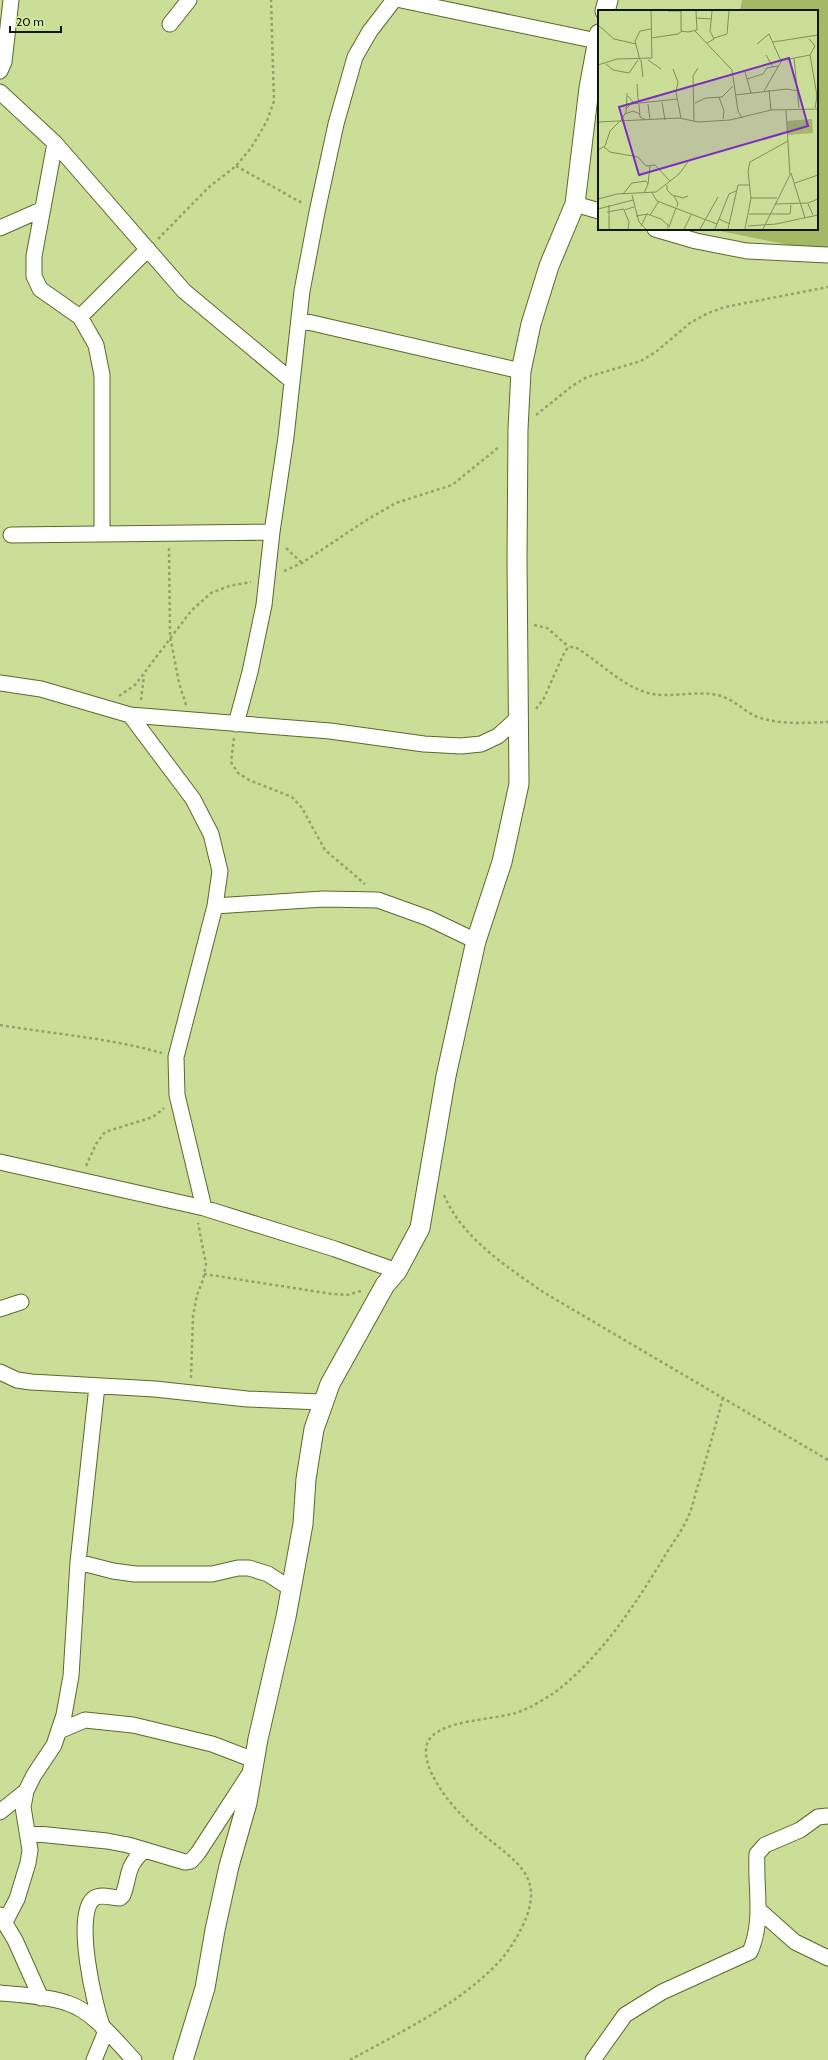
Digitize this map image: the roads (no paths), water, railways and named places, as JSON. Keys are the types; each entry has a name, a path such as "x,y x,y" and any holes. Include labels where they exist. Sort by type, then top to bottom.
{"street":[{"path":"0,71 4,62 11,0"},
{"path":"170,24 189,0"},
{"path":"236,724 250,672 264,605 272,532 286,437 302,291 336,124 356,57 370,31 394,0"},
{"path":"183,2060 205,1988 215,1930 230,1866 247,1804 291,1589 302,1524 309,1456 314,1429 322,1402 330,1384 385,1286 397,1271 420,1228 446,1076 476,941 502,862 519,784 518,428 521,371 531,324 547,273 575,204 588,88 598,38 401,0"},
{"path":"605,10 608,0"},
{"path":"0,92 55,143 184,291 292,381"},
{"path":"55,143 34,256 34,276 40,289 80,318 96,345 102,376 102,534"},
{"path":"575,204 598,211"},
{"path":"0,228 43,209"},
{"path":"658,230 696,241 748,251 828,254"},
{"path":"80,318 148,249"},
{"path":"299,320 521,371"},
{"path":"12,535 169,534 204,531 272,532"},
{"path":"0,683 41,689 135,715 330,731 424,744 461,746 481,744 498,736 520,717"},
{"path":"135,715 193,799 211,834 220,871 215,906 186,1013 176,1057 177,1095 199,1207"},
{"path":"215,906 323,899 378,900 428,918 476,941"},
{"path":"0,1162 81,1182 199,1207 335,1249 397,1271"},
{"path":"0,1310 21,1302"},
{"path":"0,1372 17,1380 31,1382 191,1392 247,1399 322,1402"},
{"path":"41,1998 3,1918 17,1899 28,1863 30,1850 24,1807 26,1791 34,1775 54,1745 59,1732 71,1676 78,1562 97,1386"},
{"path":"78,1562 113,1571 135,1574 212,1574 238,1568 249,1568 268,1574 291,1589"},
{"path":"59,1732 85,1720 133,1725 212,1744 254,1764"},
{"path":"28,1833 108,1841 144,1850 176,1861 191,1861 214,1830 254,1764"},
{"path":"0,1812 26,1791"},
{"path":"593,2060 625,2015 662,1992 750,1952 754,1943 759,1910 758,1854 765,1845 800,1830 818,1817 828,1816"},
{"path":"94,2060 104,2029 93,1997 84,1936 86,1919 93,1899 103,1896 120,1898 123,1895 129,1868 133,1861 144,1850"},
{"path":"759,1910 795,1942 828,1958"},
{"path":"0,1993 60,2001 74,2006 104,2029 134,2060"}]}
